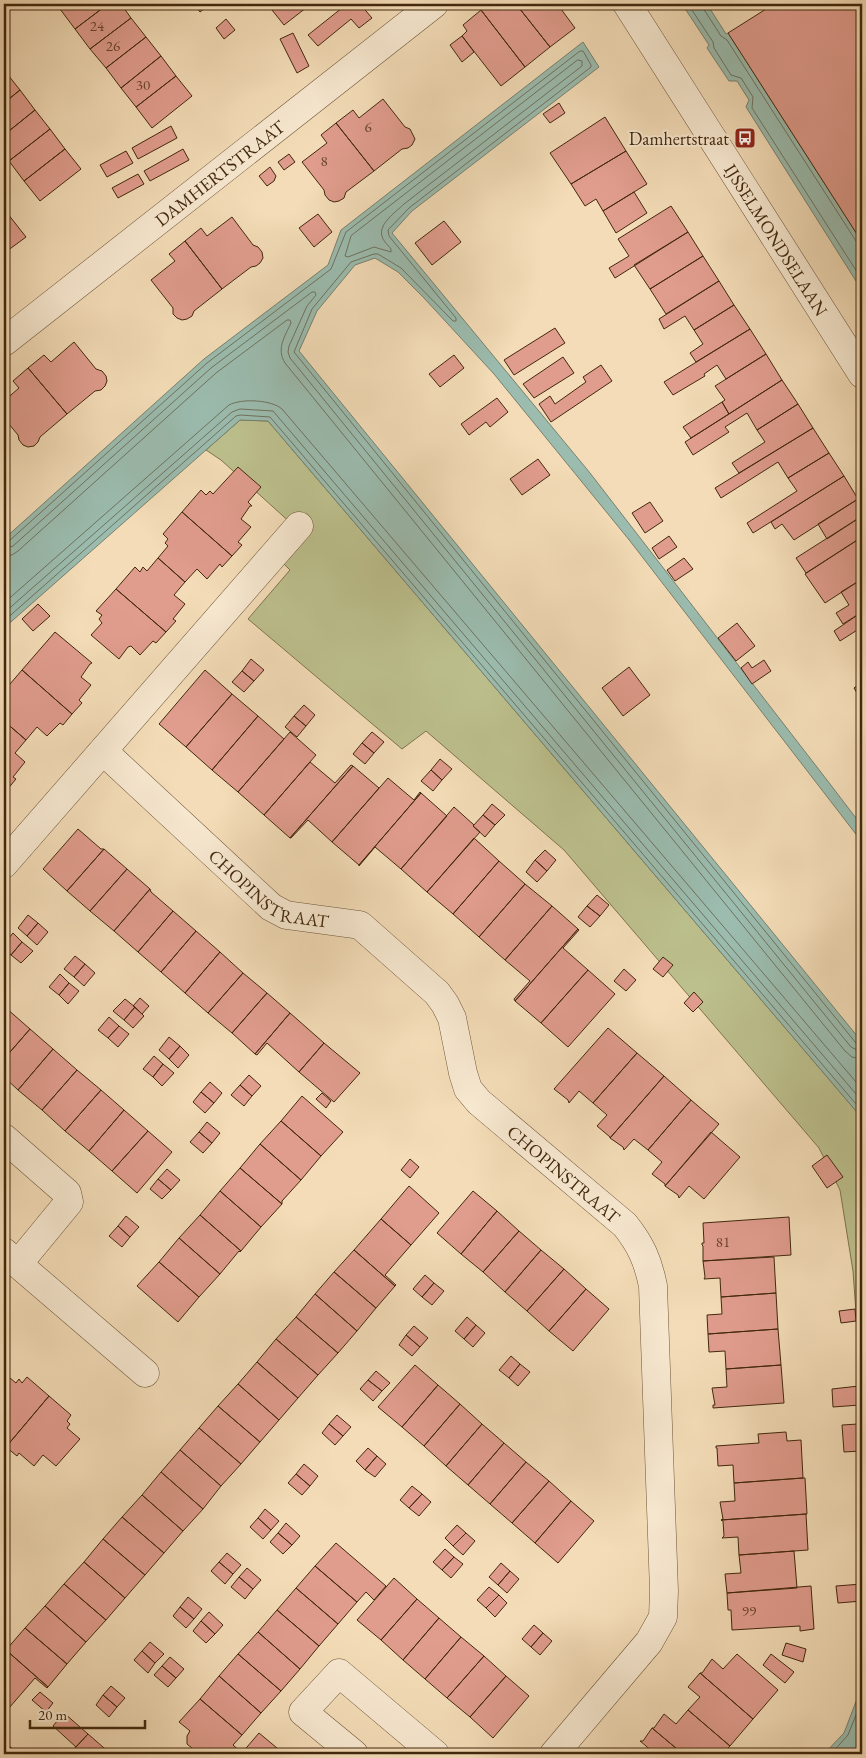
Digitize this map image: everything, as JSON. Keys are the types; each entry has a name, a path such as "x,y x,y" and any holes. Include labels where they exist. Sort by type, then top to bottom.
{"street":[{"name":"DAMHERTSTRAAT","path":"4,342 434,4"},
{"name":"IJSSELMONDSELAAN","path":"627,4 862,374"},
{"path":"4,864 299,526"},
{"name":"CHOPINSTRAAT","path":"103,751 271,908 286,915 360,925 437,993 452,1018 468,1089 479,1102 625,1225 637,1240 644,1255 650,1269 652,1286 664,1591 663,1617 649,1642 554,1754"},
{"path":"4,1138 67,1193 69,1202 11,1258 145,1373"},
{"path":"354,1754 303,1712 339,1673 434,1754"}],"green space":[{"path":"240,420 268,421 862,1118 862,1396 853,1271 840,1190 819,1148 564,850 426,731 402,749 248,619 290,570 271,551 293,525 221,460 206,450"}],"water":[{"path":"682,4 707,4 726,34 728,33 862,242 862,281 856,281 746,107 749,100 737,81 729,81 707,48 709,45"},
{"path":"583,42 599,67 412,211 392,233 590,473 862,826 862,842 630,541 494,374 398,272 375,258 355,265 317,311 299,351 862,1042 862,1118 268,421 240,420 4,628 4,539 204,359 328,265 341,230"},
{"path":"862,1686 862,1754 824,1754 844,1733"}],"building":[{"path":"66,4 108,4 75,29 60,9"},
{"path":"108,4 121,4 131,18 90,49 75,29"},
{"path":"194,4 210,4 200,12"},
{"path":"269,4 311,4 284,25"},
{"path":"347,4 360,4 372,18 359,28 351,19 318,46 308,35"},
{"path":"490,4 516,4 550,47 525,67 481,10"},
{"path":"516,4 564,4 565,6 561,9 575,28 550,47"},
{"path":"774,4 862,4 862,242 728,33"},
{"path":"481,10 525,67 501,86 462,36 467,31 463,25"},
{"path":"131,18 146,37 106,68 90,49"},
{"path":"226,19 235,30 224,39 216,28"},
{"path":"293,33 309,66 297,73 280,39"},
{"path":"462,36 474,52 462,62 450,45"},
{"path":"146,37 161,56 121,88 106,68"},
{"path":"161,56 176,76 136,107 121,88"},
{"path":"4,70 20,90 4,103"},
{"path":"176,76 192,96 152,128 136,107"},
{"path":"20,90 35,110 4,135 4,103"},
{"path":"383,99 405,127 410,129 415,139 412,145 402,149 374,171 336,123 353,110 359,118"},
{"path":"559,103 565,113 550,123 543,114"},
{"path":"35,110 50,129 9,161 4,154 4,135"},
{"path":"605,117 626,151 571,184 550,153"},
{"path":"336,123 374,171 346,192 344,198 334,202 325,195 324,190 302,162 327,143 321,135"},
{"path":"171,126 177,138 138,159 132,148"},
{"path":"50,129 65,149 24,181 9,161"},
{"path":"65,149 81,169 40,201 24,181"},
{"path":"183,149 189,160 150,181 144,171"},
{"path":"126,151 133,163 107,177 100,165"},
{"path":"626,151 647,184 603,211 596,199 585,206 571,184"},
{"path":"289,154 295,162 284,170 278,162"},
{"path":"270,167 276,176 274,181 267,186 259,176"},
{"path":"138,174 144,184 118,198 112,188"},
{"path":"634,192 647,213 616,233 603,211"},
{"path":"671,206 688,232 615,278 609,268 629,256 618,239"},
{"path":"4,209 26,237 7,251 4,250"},
{"path":"318,214 332,232 314,247 299,228"},
{"path":"232,217 253,245 262,252 263,258 260,263 251,267 222,289 185,241 201,228 207,236"},
{"path":"444,221 461,242 432,265 415,243"},
{"path":"688,232 703,256 650,289 634,265"},
{"path":"185,241 222,289 194,311 192,316 182,320 173,314 173,308 151,280 175,261 169,254"},
{"path":"703,256 719,281 666,314 650,289"},
{"path":"719,281 734,305 694,330 685,316 664,329 659,319"},
{"path":"734,305 750,329 696,362 690,353 703,344 694,330"},
{"path":"555,328 565,343 514,375 504,360"},
{"path":"750,329 766,354 726,379 717,365 704,374 705,376 673,395 664,382"},
{"path":"74,342 96,369 102,371 107,381 101,390 95,391 67,414 28,368 44,355 51,362"},
{"path":"766,354 782,380 729,414 722,402 725,400 715,386"},
{"path":"454,355 464,368 440,387 429,374"},
{"path":"563,357 574,373 534,398 523,384"},
{"path":"601,365 612,381 551,422 539,404 550,396 555,404 586,382 583,377"},
{"path":"28,368 67,414 40,437 34,446 28,447 23,445 18,435 4,418 4,401 19,388 13,381"},
{"path":"782,380 798,404 757,430 747,413 725,427 729,432 693,455 685,442"},
{"path":"497,398 508,412 490,427 486,422 469,435 461,424"},
{"path":"722,402 729,414 691,438 683,427"},
{"path":"798,404 813,428 739,473 732,463 765,442 757,430"},
{"path":"813,428 829,453 788,478 778,462 721,498 715,488"},
{"path":"829,453 844,476 753,533 747,523 797,491 788,478"},
{"path":"538,459 550,475 522,495 510,479"},
{"path":"238,467 261,487 248,502 252,506 250,506 241,519 251,527 238,542 242,545 232,556 182,512 201,490 206,495 210,491 213,494"},
{"path":"844,476 858,499 794,540 782,524 775,529 771,522"},
{"path":"858,499 862,505 862,516 827,539 818,524"},
{"path":"650,502 663,521 645,533 632,513"},
{"path":"182,512 232,556 222,567 220,564 207,579 197,569 185,582 158,558 168,546 165,543 168,539 163,534"},
{"path":"862,516 862,537 806,573 796,558"},
{"path":"669,536 677,547 659,559 652,548"},
{"path":"862,537 862,579 825,603 805,574"},
{"path":"158,558 185,582 174,595 185,604 173,619 176,621 166,632 116,589 135,567 140,572 143,567 147,571"},
{"path":"684,558 693,569 675,581 667,570"},
{"path":"862,579 862,612 843,624 836,613 849,605 841,592"},
{"path":"116,589 166,632 156,643 153,641 140,655 131,646 128,647 119,659 91,635 102,623 99,619 102,615 96,611"},
{"path":"38,604 50,616 33,631 22,619"},
{"path":"862,612 862,627 840,641 834,631"},
{"path":"737,623 755,646 736,661 718,638"},
{"path":"55,632 92,663 81,677 91,685 79,700 82,703 72,714 22,670"},
{"path":"251,659 264,670 254,681 242,671"},
{"path":"764,660 771,671 752,684 741,668 748,662 752,668"},
{"path":"629,667 650,695 623,716 602,688"},
{"path":"22,670 72,714 63,725 60,723 47,736 37,727 26,740 4,721 4,709 9,704 5,701 8,697 4,691"},
{"path":"205,670 232,694 186,747 159,724"},
{"path":"242,671 254,681 244,692 232,682"},
{"path":"862,682 862,696 860,698 854,688"},
{"path":"232,694 258,716 212,770 186,747"},
{"path":"304,705 315,715 306,726 294,716"},
{"path":"258,716 284,739 238,792 212,770"},
{"path":"294,716 306,726 297,737 285,727"},
{"path":"4,721 26,740 15,753 25,762 13,777 16,779 6,791 4,789"},
{"path":"290,732 316,755 264,815 238,792"},
{"path":"372,732 384,742 374,753 362,743"},
{"path":"362,743 374,753 365,764 353,754"},
{"path":"440,759 452,769 442,780 431,770"},
{"path":"310,762 335,783 351,765 353,766 290,838 264,815"},
{"path":"353,766 379,788 332,842 308,820 290,838"},
{"path":"431,770 442,780 433,791 421,781"},
{"path":"388,778 414,800 421,793 359,865 332,842"},
{"path":"421,793 447,816 401,869 375,847 359,866 359,865"},
{"path":"492,804 505,815 495,825 483,815"},
{"path":"454,807 480,832 427,892 401,869"},
{"path":"483,815 495,825 485,837 473,826"},
{"path":"78,829 101,849 104,849 67,891 43,869"},
{"path":"474,838 499,861 453,914 427,892"},
{"path":"104,849 127,869 90,911 67,891"},
{"path":"545,850 556,860 547,871 535,860"},
{"path":"535,860 547,871 537,882 526,872"},
{"path":"499,861 525,884 479,937 453,914"},
{"path":"127,869 150,889 114,931 90,911"},
{"path":"525,884 552,906 505,960 479,937"},
{"path":"150,889 173,911 138,952 114,931"},
{"path":"597,895 609,905 600,916 587,906"},
{"path":"552,906 578,929 515,1001 514,999 530,981 505,960"},
{"path":"587,906 600,916 590,927 578,917"},
{"path":"173,911 196,931 161,972 138,952"},
{"path":"28,915 38,923 27,936 18,928"},
{"path":"38,923 48,932 37,945 27,936"},
{"path":"578,929 563,948 588,970 541,1023 515,1001"},
{"path":"196,931 220,952 185,993 161,972"},
{"path":"13,933 22,942 11,955 4,948 4,944"},
{"path":"22,942 33,951 21,963 11,955"},
{"path":"220,952 243,973 208,1013 185,993"},
{"path":"75,956 85,964 74,977 64,969"},
{"path":"663,957 673,965 663,977 653,969"},
{"path":"85,964 95,973 84,986 74,977"},
{"path":"624,969 636,980 626,991 614,981"},
{"path":"588,970 615,994 568,1047 541,1023"},
{"path":"243,973 267,993 232,1033 208,1013"},
{"path":"60,974 69,983 59,995 49,987"},
{"path":"69,983 79,991 68,1004 59,995"},
{"path":"694,992 703,1002 693,1012 684,1003"},
{"path":"267,993 290,1013 255,1054 232,1033"},
{"path":"140,998 149,1006 142,1014 133,1006"},
{"path":"125,999 135,1007 124,1020 113,1011"},
{"path":"135,1007 144,1016 133,1028 124,1020"},
{"path":"6,1008 30,1029 4,1059 4,1011"},
{"path":"290,1013 324,1043 299,1072 267,1043 257,1055 255,1054"},
{"path":"109,1017 119,1026 108,1038 98,1030"},
{"path":"119,1026 129,1034 118,1047 108,1038"},
{"path":"608,1028 637,1053 593,1103 579,1091 569,1103 568,1100 554,1089"},
{"path":"30,1029 53,1049 18,1090 4,1077 4,1059"},
{"path":"169,1037 180,1046 169,1059 159,1050"},
{"path":"324,1043 360,1073 334,1102 299,1072"},
{"path":"180,1046 189,1055 178,1068 169,1059"},
{"path":"53,1049 77,1070 42,1110 18,1090"},
{"path":"637,1053 664,1076 610,1138 597,1126 607,1115 593,1103"},
{"path":"154,1056 163,1064 153,1077 143,1069"},
{"path":"163,1064 174,1073 162,1086 153,1077"},
{"path":"77,1070 101,1090 65,1131 42,1110"},
{"path":"249,1075 261,1086 252,1096 240,1085"},
{"path":"664,1076 691,1100 648,1150 634,1139 624,1150 623,1147 610,1138"},
{"path":"210,1082 222,1093 214,1103 201,1092"},
{"path":"240,1085 252,1096 244,1106 231,1095"},
{"path":"101,1090 124,1110 89,1151 65,1131"},
{"path":"201,1092 214,1103 205,1113 193,1102"},
{"path":"322,1093 331,1101 326,1108 316,1099"},
{"path":"302,1096 343,1132 321,1156 281,1121"},
{"path":"691,1100 719,1124 665,1186 652,1174 662,1162 648,1150"},
{"path":"124,1110 148,1131 112,1171 89,1151"},
{"path":"281,1121 321,1156 301,1180 260,1144"},
{"path":"207,1122 220,1133 212,1143 199,1132"},
{"path":"148,1131 172,1152 137,1193 112,1171"},
{"path":"199,1132 212,1143 203,1153 190,1142"},
{"path":"711,1132 740,1157 704,1199 689,1186 679,1198 678,1195 665,1186"},
{"path":"260,1144 301,1180 282,1201 282,1204 240,1168"},
{"path":"827,1155 843,1177 827,1188 812,1166"},
{"path":"410,1159 419,1167 410,1178 401,1170"},
{"path":"240,1168 282,1204 261,1227 220,1191"},
{"path":"167,1169 180,1180 171,1190 158,1179"},
{"path":"158,1179 171,1190 162,1199 150,1189"},
{"path":"409,1186 439,1213 411,1245 381,1219"},
{"path":"220,1191 261,1227 241,1251 200,1215"},
{"path":"473,1191 497,1211 461,1254 437,1233"},
{"path":"497,1211 519,1231 483,1272 461,1254"},
{"path":"200,1215 241,1251 220,1274 179,1238"},
{"path":"126,1216 139,1227 130,1237 118,1226"},
{"path":"789,1217 791,1255 703,1261 703,1223"},
{"path":"381,1219 411,1245 385,1275 395,1286 354,1250"},
{"path":"118,1226 130,1237 122,1247 109,1236"},
{"path":"519,1231 541,1250 505,1292 483,1272"},
{"path":"179,1238 220,1274 199,1297 159,1262"},
{"path":"354,1250 395,1286 376,1308 334,1272"},
{"path":"541,1250 564,1269 527,1311 505,1292"},
{"path":"774,1257 776,1293 721,1297 720,1278 704,1279 703,1261"},
{"path":"159,1262 199,1297 178,1322 137,1286"},
{"path":"564,1269 586,1289 549,1331 527,1311"},
{"path":"334,1272 376,1308 357,1331 315,1294"},
{"path":"425,1275 434,1283 422,1297 413,1289"},
{"path":"434,1283 444,1291 432,1305 422,1297"},
{"path":"586,1289 609,1309 573,1351 549,1331"},
{"path":"776,1293 778,1329 708,1334 707,1315 722,1314 721,1297"},
{"path":"315,1294 357,1331 338,1353 296,1317"},
{"path":"855,1309 856,1321 841,1323 839,1311"},
{"path":"296,1317 338,1353 318,1375 276,1339"},
{"path":"467,1317 476,1325 464,1339 455,1331"},
{"path":"476,1325 485,1333 473,1347 464,1339"},
{"path":"414,1326 428,1338 420,1347 406,1335"},
{"path":"778,1329 781,1365 726,1369 725,1351 709,1352 708,1334"},
{"path":"406,1335 420,1347 412,1356 399,1345"},
{"path":"276,1339 318,1375 298,1398 257,1362"},
{"path":"511,1356 520,1364 509,1378 499,1370"},
{"path":"257,1362 298,1398 279,1420 238,1384"},
{"path":"520,1364 530,1372 518,1386 509,1378"},
{"path":"415,1365 438,1385 402,1427 378,1407"},
{"path":"781,1365 784,1403 713,1408 713,1405 715,1405 712,1388 727,1387 726,1369"},
{"path":"376,1371 390,1383 382,1391 368,1380"},
{"path":"4,1373 16,1383 19,1379 22,1383 27,1377 49,1396 6,1447 4,1445"},
{"path":"368,1380 382,1391 373,1401 360,1389"},
{"path":"238,1384 279,1420 260,1442 218,1406"},
{"path":"438,1385 460,1404 424,1446 402,1427"},
{"path":"859,1386 860,1405 833,1407 832,1389"},
{"path":"49,1396 71,1415 67,1421 70,1424 67,1428 80,1439 56,1466 43,1455 34,1466 19,1453 17,1456 6,1447"},
{"path":"460,1404 482,1424 446,1466 424,1446"},
{"path":"218,1406 260,1442 241,1464 199,1428"},
{"path":"337,1415 351,1427 343,1436 329,1424"},
{"path":"329,1424 343,1436 335,1445 322,1433"},
{"path":"482,1424 504,1443 468,1485 446,1466"},
{"path":"858,1424 861,1451 844,1452 842,1425"},
{"path":"199,1428 241,1464 221,1486 180,1450"},
{"path":"786,1432 787,1441 801,1440 803,1478 734,1483 733,1465 718,1466 716,1446 759,1443 758,1434"},
{"path":"504,1443 526,1462 490,1504 468,1485"},
{"path":"368,1448 377,1456 365,1470 356,1461"},
{"path":"180,1450 221,1486 203,1509 161,1472"},
{"path":"377,1456 386,1464 375,1477 365,1470"},
{"path":"526,1462 549,1481 512,1523 490,1504"},
{"path":"304,1464 318,1476 310,1486 296,1474"},
{"path":"161,1472 203,1509 183,1531 142,1495"},
{"path":"296,1474 310,1486 302,1495 288,1483"},
{"path":"805,1478 807,1514 721,1520 723,1519 720,1502 735,1501 734,1483"},
{"path":"549,1481 571,1501 535,1543 512,1523"},
{"path":"412,1486 422,1494 409,1508 400,1500"},
{"path":"422,1494 431,1502 419,1516 409,1508"},
{"path":"142,1495 183,1531 164,1553 122,1517"},
{"path":"571,1501 594,1521 558,1563 535,1543"},
{"path":"265,1509 279,1521 271,1530 258,1518"},
{"path":"806,1514 808,1550 739,1555 738,1537 722,1538 724,1536 723,1521 721,1520"},
{"path":"122,1517 164,1553 145,1575 103,1539"},
{"path":"258,1518 271,1530 263,1539 250,1527"},
{"path":"286,1523 300,1536 292,1545 278,1533"},
{"path":"457,1525 466,1533 453,1546 445,1538"},
{"path":"278,1533 292,1545 283,1554 270,1542"},
{"path":"466,1533 475,1541 463,1555 453,1546"},
{"path":"103,1539 145,1575 125,1598 84,1562"},
{"path":"336,1543 386,1586 374,1600 366,1592 357,1602 315,1566"},
{"path":"445,1549 454,1557 442,1570 433,1562"},
{"path":"794,1551 797,1588 727,1593 725,1574 741,1573 739,1555"},
{"path":"227,1553 241,1565 233,1574 219,1562"},
{"path":"454,1557 463,1564 451,1578 442,1570"},
{"path":"84,1562 125,1598 106,1620 64,1584"},
{"path":"219,1562 233,1574 225,1584 211,1571"},
{"path":"501,1563 510,1571 498,1585 489,1577"},
{"path":"315,1566 357,1602 338,1624 296,1588"},
{"path":"247,1568 261,1580 253,1589 239,1577"},
{"path":"510,1571 519,1579 507,1593 498,1585"},
{"path":"239,1577 253,1589 245,1599 231,1587"},
{"path":"394,1578 417,1599 381,1640 357,1620"},
{"path":"64,1584 106,1620 86,1642 45,1606"},
{"path":"862,1584 862,1601 838,1603 836,1586"},
{"path":"811,1586 814,1629 800,1631 800,1626 732,1630 731,1610 728,1610 727,1593"},
{"path":"489,1587 499,1595 486,1608 477,1600"},
{"path":"296,1588 338,1624 319,1646 277,1610"},
{"path":"499,1595 507,1603 495,1617 486,1608"},
{"path":"188,1597 202,1609 194,1619 180,1607"},
{"path":"417,1599 439,1618 403,1660 381,1640"},
{"path":"45,1606 86,1642 67,1664 25,1628"},
{"path":"180,1607 194,1619 186,1628 173,1616"},
{"path":"277,1610 319,1646 300,1669 258,1632"},
{"path":"209,1612 223,1625 215,1634 201,1621"},
{"path":"439,1618 461,1637 425,1679 403,1660"},
{"path":"201,1621 215,1634 206,1643 193,1631"},
{"path":"534,1625 543,1633 531,1647 522,1639"},
{"path":"25,1628 67,1664 48,1687 6,1650"},
{"path":"258,1632 300,1669 281,1691 238,1654"},
{"path":"543,1633 552,1641 540,1655 531,1647"},
{"path":"461,1637 484,1656 447,1698 425,1679"},
{"path":"150,1642 164,1654 155,1663 142,1651"},
{"path":"786,1643 806,1649 803,1662 782,1655"},
{"path":"6,1650 48,1687 35,1678 9,1708 4,1703 4,1654"},
{"path":"142,1651 155,1663 148,1673 134,1660"},
{"path":"238,1654 281,1691 261,1713 219,1676"},
{"path":"737,1654 778,1690 753,1719 700,1673 702,1673 712,1659 723,1669"},
{"path":"771,1654 794,1672 785,1683 763,1665"},
{"path":"484,1656 506,1676 470,1717 447,1698"},
{"path":"170,1657 184,1669 176,1678 162,1666"},
{"path":"162,1666 176,1678 168,1687 154,1675"},
{"path":"700,1673 753,1719 730,1746 688,1710 700,1697 688,1687"},
{"path":"219,1676 261,1713 242,1735 200,1699"},
{"path":"506,1676 529,1696 493,1738 470,1717"},
{"path":"111,1686 125,1698 117,1707 103,1695"},
{"path":"40,1692 53,1703 46,1712 32,1700"},
{"path":"103,1695 117,1707 109,1717 96,1705"},
{"path":"200,1699 242,1735 233,1745 241,1754 199,1754 187,1744 187,1736 190,1731 179,1722"},
{"path":"688,1710 730,1746 722,1754 683,1754 652,1728 654,1728 664,1714 676,1724"},
{"path":"64,1713 88,1734 76,1747 53,1726"},
{"path":"652,1728 683,1754 650,1754 652,1751 640,1741 643,1741"},
{"path":"259,1733 283,1753 241,1754"},
{"path":"88,1734 111,1754 76,1754 72,1751"},
{"path":"4,1741 18,1754 4,1754"}],"place":[{"name":"Damhertstraat","path":"745,138"}]}
